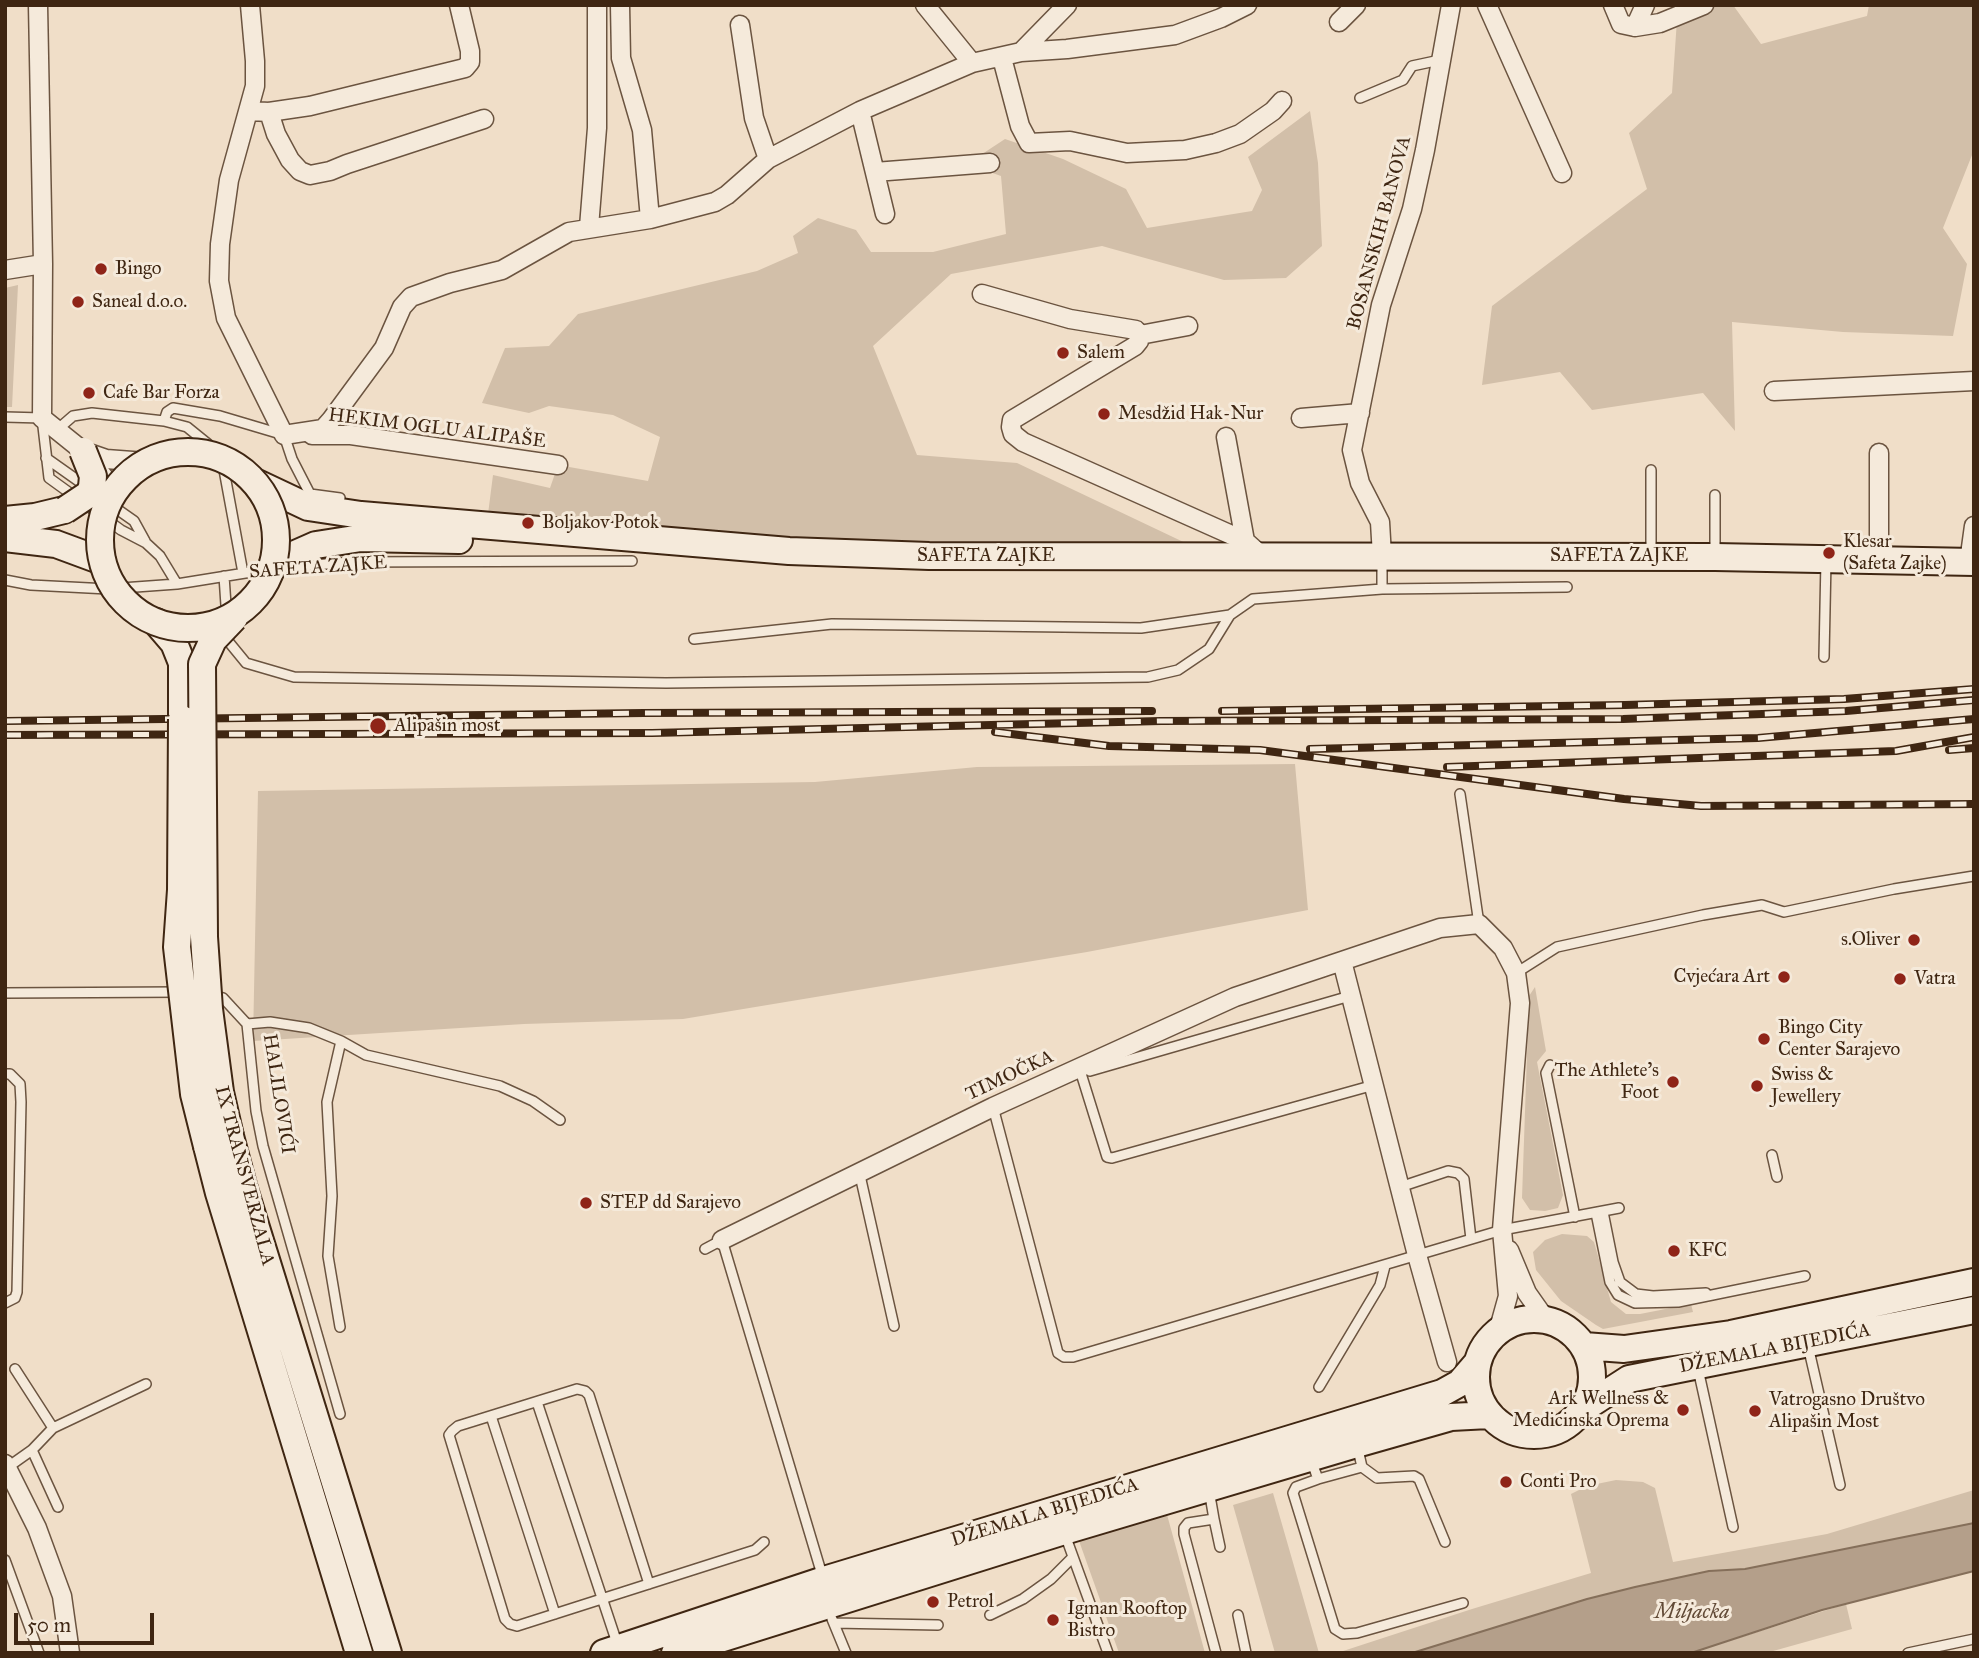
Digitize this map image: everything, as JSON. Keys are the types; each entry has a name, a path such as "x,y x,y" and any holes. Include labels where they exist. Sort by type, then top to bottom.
{"main road":[{"path":"65,510 89,494 92,487 93,476 83,451"},
{"path":"255,482 270,507 276,535 273,565 261,590 240,611 214,624 185,628 156,622 137,612 122,598 110,581 102,561 102,519 109,500 125,478 146,462 175,453 204,453 232,463 255,482 308,507 361,515 710,546"},
{"path":"5,520 35,517 109,500"},
{"path":"5,538 56,544 102,561"},
{"path":"273,565 316,545 361,538 710,546"},
{"name":"SAFETA ZAJKE","path":"710,546 929,556 1254,549 1382,556 1715,557 1971,562"},
{"name":"IX TRANSVERZALA","path":"240,611 213,640 202,664 205,949 209,1009 220,1091 218,1141 359,1653"},
{"name":"IX TRANSVERZALA","path":"156,622 174,643 182,663 181,890 177,947 194,1094 244,1189 388,1653"},
{"name":"DŽEMALA BIJEDIĆA","path":"1584,1346 1624,1349 1731,1334 1974,1282"},
{"name":"DŽEMALA BIJEDIĆA","path":"611,1650 828,1602 1208,1488 1314,1469 1359,1456 1451,1417 1489,1415 1503,1427 1520,1434 1538,1436 1556,1432 1568,1425 1584,1408 1629,1379 1971,1314"},
{"path":"1498,1332 1513,1323 1530,1319 1561,1325 1574,1334 1584,1346 1592,1366 1592,1388 1584,1408"},
{"name":"DŽEMALA BIJEDIĆA","path":"675,1653 1442,1393 1460,1383 1478,1362 1485,1345 1498,1332"},
{"path":"1478,1362 1476,1381 1480,1399 1489,1415"}],"street":[{"path":"38,5 43,264 42,418 83,451 107,481 109,500"},
{"path":"250,5 255,86 229,180 220,244 219,281 226,318 284,435"},
{"path":"249,111 269,112 344,99 465,68 470,62 470,51 459,5"},
{"path":"589,227 597,128 597,5"},
{"path":"620,5 621,58 642,130 650,219"},
{"path":"925,5 972,64"},
{"name":"HEKIM OGLU ALIPAŠE","path":"1021,52 1067,5"},
{"name":"HEKIM OGLU ALIPAŠE","path":"284,435 323,429 384,348 402,307 411,297 450,282 502,270 556,237 589,227 650,219 722,199 768,159 860,111 972,64 1021,52 1175,35 1247,5"},
{"path":"1339,22 1356,5"},
{"name":"BOSANSKIH BANOVA","path":"1382,556 1380,522 1360,483 1352,450 1381,305 1412,209 1451,5"},
{"path":"1487,5 1562,173"},
{"path":"1613,5 1621,24 1634,27 1660,23 1704,5"},
{"path":"1634,27 1645,5"},
{"path":"740,25 754,118 768,159"},
{"path":"1002,58 1020,126 1029,143 1070,141 1127,153 1185,150 1240,134 1273,111 1282,101"},
{"path":"860,111 885,214"},
{"path":"269,112 276,134 290,160 300,171 310,175 330,171 484,119"},
{"path":"875,172 990,163"},
{"path":"5,270 43,264"},
{"path":"982,294 1070,319 1136,330 1140,335 1188,326"},
{"name":"SAFETA ZAJKE","path":"1140,335 1135,346 1012,420 1013,434 1023,442 1254,549"},
{"path":"1774,391 1974,381"},
{"path":"1301,418 1360,413"},
{"name":"HEKIM OGLU ALIPAŠE","path":"284,435 351,435 558,465"},
{"path":"1226,438 1254,549"},
{"path":"83,451 106,459 146,462"},
{"path":"1879,453 1879,559"},
{"path":"1971,562 1974,526"},
{"path":"1479,924 1503,948 1516,973 1520,1003 1502,1230 1508,1296 1498,1332"},
{"name":"TIMOČKA","path":"722,1240 993,1107 1080,1070 1235,997 1440,928 1479,924"},
{"path":"1342,961 1447,1362"},
{"path":"1502,1230 1527,1293 1546,1320"},
{"path":"7,1466 11,1486 37,1528 62,1596 70,1653"}],"lane":[{"path":"1360,97 1403,80 1412,66 1440,60"},
{"path":"164,421 167,412 173,408 220,416 284,435 296,468 310,494 340,498"},
{"path":"61,431 73,416 92,413 164,421 187,427 208,444 223,470 243,573"},
{"path":"5,417 42,418 49,478 121,530 146,543 160,556 177,584"},
{"path":"46,458 134,521 146,543"},
{"path":"1651,470 1651,557"},
{"path":"1715,495 1715,557"},
{"path":"1382,556 1382,589"},
{"path":"1825,657 1826,559"},
{"name":"SAFETA ZAJKE","path":"5,580 31,585 108,589 177,584 243,573 349,562 632,561"},
{"path":"225,576 228,641 246,663 294,677 666,682 1148,677 1178,670 1209,649 1230,615 1253,599 1382,589 1567,587"},
{"path":"694,639 832,624 1141,628 1230,615"},
{"path":"1460,794 1479,924"},
{"path":"1516,973 1557,947 1703,915 1762,905 1784,912 1894,889 1974,876"},
{"path":"5,993 150,990 192,992"},
{"name":"HALILOVIĆI","path":"202,994 223,998 247,1024 262,1146 340,1414"},
{"path":"1350,996 1080,1070 1107,1157 1112,1158 1374,1085"},
{"path":"247,1024 270,1022 309,1028 366,1055 500,1086 533,1101 560,1120"},
{"path":"340,1327 328,1256 332,1196 327,1102 341,1041"},
{"path":"1550,1066 1546,1073 1575,1217"},
{"path":"5,1074 10,1074 20,1084 21,1102 17,1292 15,1298 5,1303"},
{"path":"993,1107 1058,1353 1064,1357 1073,1357 1502,1230 1619,1208"},
{"path":"1772,1155 1777,1177"},
{"path":"859,1171 894,1326"},
{"path":"1400,1187 1448,1171 1458,1173 1464,1179 1471,1239"},
{"path":"1599,1212 1610,1282 1618,1295 1635,1303 1648,1304 1713,1294 1805,1276"},
{"path":"722,1240 828,1602 846,1653"},
{"name":"TIMOČKA","path":"705,1249 722,1240"},
{"path":"1319,1387 1380,1285 1385,1266"},
{"path":"1807,1344 1840,1485"},
{"path":"1697,1364 1733,1527"},
{"path":"15,1369 53,1428"},
{"path":"7,1466 32,1450 53,1428 146,1384"},
{"path":"649,1584 589,1395 577,1389 458,1426 449,1436 505,1619 510,1624 517,1626 603,1598 649,1584 755,1550 764,1542"},
{"path":"537,1402 603,1598 611,1650"},
{"path":"491,1416 555,1614"},
{"path":"32,1450 58,1507"},
{"path":"1359,1456 1377,1478 1414,1476 1419,1479 1445,1542"},
{"path":"1314,1469 1293,1493 1335,1629 1343,1634 1357,1633 1463,1603"},
{"path":"1208,1488 1220,1547"},
{"path":"1214,1519 1188,1523 1184,1534 1216,1653"},
{"path":"1064,1531 1108,1653"},
{"path":"990,1615 1023,1599 1051,1579 1072,1558"},
{"path":"5,1560 40,1653"},
{"path":"828,1602 938,1625"},
{"path":"1238,1615 1246,1653"},
{"path":"1908,1653 1974,1639"}],"shaded area":[{"path":"1678,5 1733,5 1761,44 1867,16 1869,5 1974,5 1974,150 1943,228 1967,264 1953,336 1843,332 1732,322 1735,431 1703,393 1592,410 1560,372 1482,385 1492,306 1647,189 1629,133 1672,93"},
{"path":"1310,111 1318,163 1322,246 1286,278 1224,280 1102,246 951,274 873,346 917,455 1017,463 1194,547 768,540 487,522 493,475 550,488 558,465 648,481 660,437 613,415 549,406 529,413 482,403 505,348 549,346 578,314 757,271 798,253 793,236 818,218 856,230 871,252 933,252 1006,234 1001,176 967,164 1005,139 1063,159 1126,189 1147,228 1252,211 1262,190 1248,157"},
{"path":"18,285 12,407 5,407 5,288"},
{"path":"1295,764 1308,910 1087,952 683,1019 524,1024 253,1041 258,791 815,782 977,767"},
{"path":"1535,987 1546,1051 1537,1062 1563,1195 1558,1208 1545,1211 1530,1210 1522,1198 1529,996"},
{"path":"1562,1234 1587,1236 1594,1242 1611,1302 1626,1314 1640,1314 1691,1304 1693,1312 1603,1329 1596,1325 1561,1301 1536,1270 1533,1252 1545,1240"},
{"path":"1616,1480 1643,1482 1655,1488 1673,1562 1827,1534 1974,1490 1974,1523 1745,1569 1709,1571 1635,1587 1587,1599 1412,1653 1337,1653 1591,1573 1571,1494 1587,1486"},
{"path":"1273,1493 1319,1653 1275,1653 1233,1505"},
{"path":"1166,1511 1205,1653 1119,1653 1078,1538"},
{"path":"1846,1604 1852,1629 1766,1653 1691,1653"}],"water":[{"name":"Miljacka","path":"1974,1523 1974,1571 1822,1610 1691,1653 1412,1653 1587,1599 1635,1587 1709,1571 1745,1569"}],"railway":[{"path":"1222,711 1844,699 1974,689"},
{"path":"5,735 652,733 1161,721 1623,719 1846,711 1974,700"},
{"path":"5,721 644,713 1152,711"},
{"path":"1310,749 1758,738 1974,719"},
{"path":"995,732 1109,746 1260,750 1624,799 1701,806 1974,804"},
{"path":"1447,767 1896,751 1974,737"},
{"path":"1949,750 1974,748"}],"place":[{"name":"Bingo","path":"101,269"},
{"name":"Saneal d.o.o.","path":"78,302"},
{"name":"Salem","path":"1063,353"},
{"name":"Cafe Bar Forza","path":"89,393"},
{"name":"Mesdžid Hak-Nur","path":"1104,414"},
{"name":"Boljakov Potok","path":"528,523"},
{"name":"Klesar (Safeta Zajke)","path":"1829,553"},
{"name":"Alipašin most","path":"378,726"},
{"name":"s.Oliver","path":"1914,940"},
{"name":"Cvjećara Art","path":"1784,977"},
{"name":"Vatra","path":"1900,979"},
{"name":"Bingo City Center Sarajevo","path":"1764,1039"},
{"name":"The Athlete's Foot","path":"1673,1082"},
{"name":"Swiss & Jewellery","path":"1757,1086"},
{"name":"STEP dd Sarajevo","path":"586,1203"},
{"name":"KFC","path":"1674,1251"},
{"name":"Ark Wellness & Medicinska Oprema","path":"1683,1410"},
{"name":"Vatrogasno Društvo Alipašin Most","path":"1755,1411"},
{"name":"Conti Pro","path":"1506,1482"},
{"name":"Petrol","path":"933,1602"},
{"name":"Igman Rooftop Bistro","path":"1053,1620"}]}
